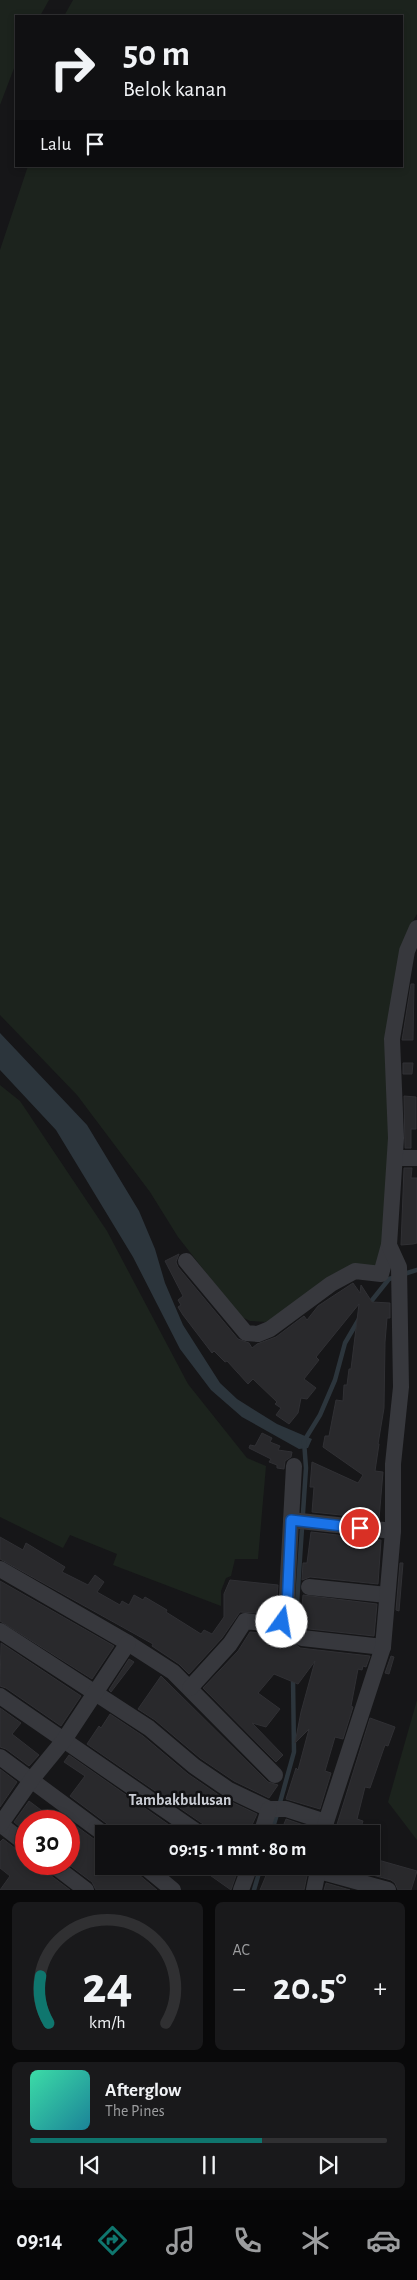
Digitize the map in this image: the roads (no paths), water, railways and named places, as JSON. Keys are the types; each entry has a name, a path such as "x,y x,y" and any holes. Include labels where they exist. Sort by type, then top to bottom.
{"street":[{"path":"186,1261 246,1333 258,1334 270,1329 331,1284 355,1271 381,1274 389,1245 395,1158 392,1039 407,951 417,928"},
{"path":"395,1158 417,1158"},
{"path":"326,1825 376,1674 383,1647 393,1531 393,1464 401,1387 399,1267 389,1245"},
{"path":"190,1688 230,1644 245,1621 272,1624 282,1622 287,1608 300,1521 294,1466"},
{"path":"300,1521 393,1531"},
{"path":"0,1569 128,1643 173,1672 275,1775"},
{"path":"309,1587 387,1595"},
{"path":"0,1631 149,1728 214,1781 317,1825"},
{"path":"302,1638 383,1647"},
{"path":"15,1836 0,1825 32,1779 64,1740 128,1643"},
{"path":"0,1696 187,1825"},
{"path":"0,1757 95,1827"},
{"path":"266,1825 276,1809"},
{"path":"66,1875 86,1890"},
{"path":"154,1875 172,1890"},
{"path":"241,1890 246,1875"},
{"path":"314,1890 317,1875"},
{"path":"341,1875 388,1890"}],"waterway":[{"path":"404,1274 417,1270"},
{"path":"369,1304 389,1279 396,1277"},
{"path":"294,1648 306,1468 304,1441 320,1415 335,1380 345,1343 359,1319"},
{"path":"279,1806 294,1752 293,1678"},
{"path":"274,1825 277,1814"},
{"path":"254,1890 258,1875"}],"district":[{"name":"Tambakbulusan","path":"180,1800"}]}
